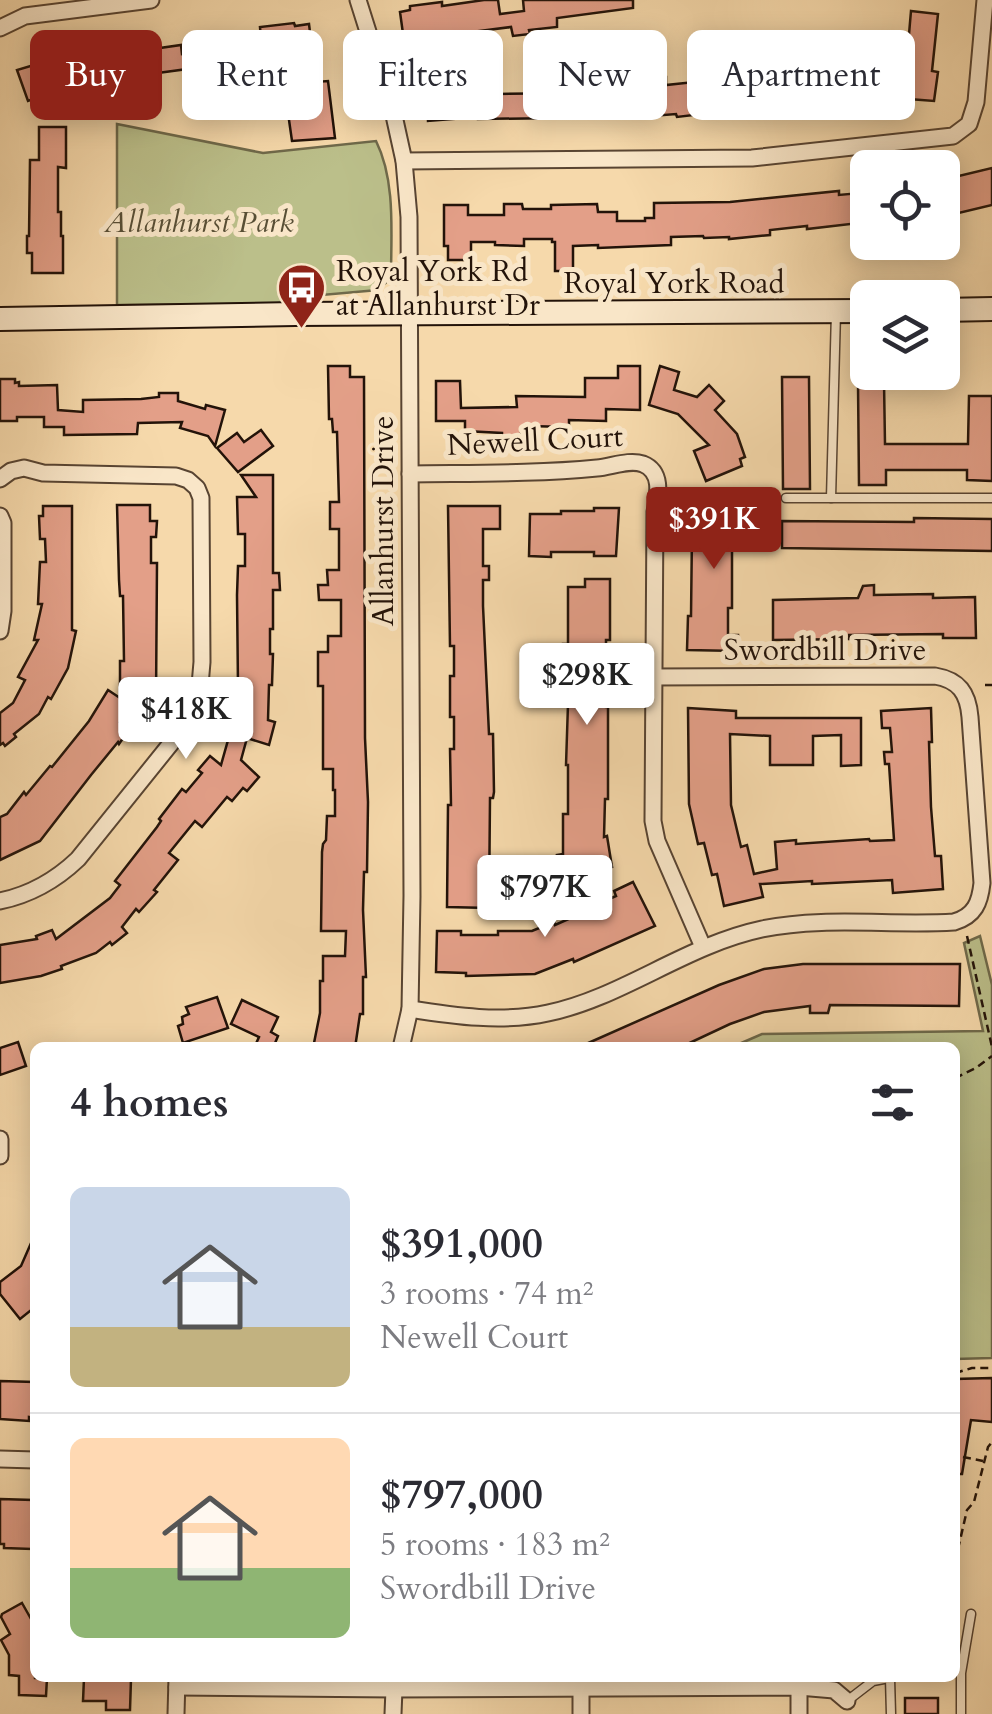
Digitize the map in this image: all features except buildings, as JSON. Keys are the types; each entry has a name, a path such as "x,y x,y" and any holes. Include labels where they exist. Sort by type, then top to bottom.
{"main road":[{"path":"960,310 992,310"},
{"name":"Royal York Road","path":"0,319 850,312"}],"street":[{"path":"0,28 25,16 150,0"},
{"name":"Allanhurst Drive","path":"358,0 404,161 409,217 412,857 410,1009 402,1042"},
{"path":"404,161 732,159 952,136 969,124 976,102 985,0"},
{"name":"Newell Court","path":"410,474 534,473 631,462 647,465 654,473 658,483 654,512 653,821 657,841 703,948"},
{"path":"0,480 11,471 24,468 43,473 162,475 188,480 197,488 202,662 199,697 185,726 78,859 40,887 0,901"},
{"path":"0,516 0,630"},
{"name":"Swordbill Drive","path":"654,678 924,676 948,678 959,686 969,704 984,803 980,897 976,907 962,920"},
{"path":"410,1009 494,1017 545,1014 748,933 840,923 962,920"},
{"path":"0,1139 0,1156"},
{"path":"0,1459 30,1460"},
{"path":"176,1714 177,1682 394,1689 799,1687 834,1690 847,1701"},
{"path":"799,1687 799,1714"},
{"path":"580,1714 581,1688"},
{"path":"393,1714 394,1689"}],"lane":[{"path":"832,498 836,312"},
{"path":"786,498 992,498"},
{"path":"960,1664 971,1614"},
{"path":"847,1701 873,1682"},
{"path":"890,1682 890,1714"},
{"path":"959,1682 961,1714"}],"path":[{"path":"985,685 992,685"},
{"path":"962,920 992,1046"},
{"path":"960,1076 992,1056"},
{"path":"960,1372 992,1368"},
{"path":"960,1540 992,1442"},
{"path":"963,1457 984,1461"},
{"path":"960,1509 967,1510"}],"green space":[{"name":"Allanhurst Park","path":"117,124 263,153 376,141 390,190 391,278 378,290 322,295 320,288 307,289 308,297 300,298 300,302 117,305"},
{"path":"980,936 992,985 992,1358 960,1359 960,1042 744,1042 762,1034 983,1031 964,943"}],"place":[{"name":"Royal York Rd at Allanhurst Dr","path":"301,330"}]}
